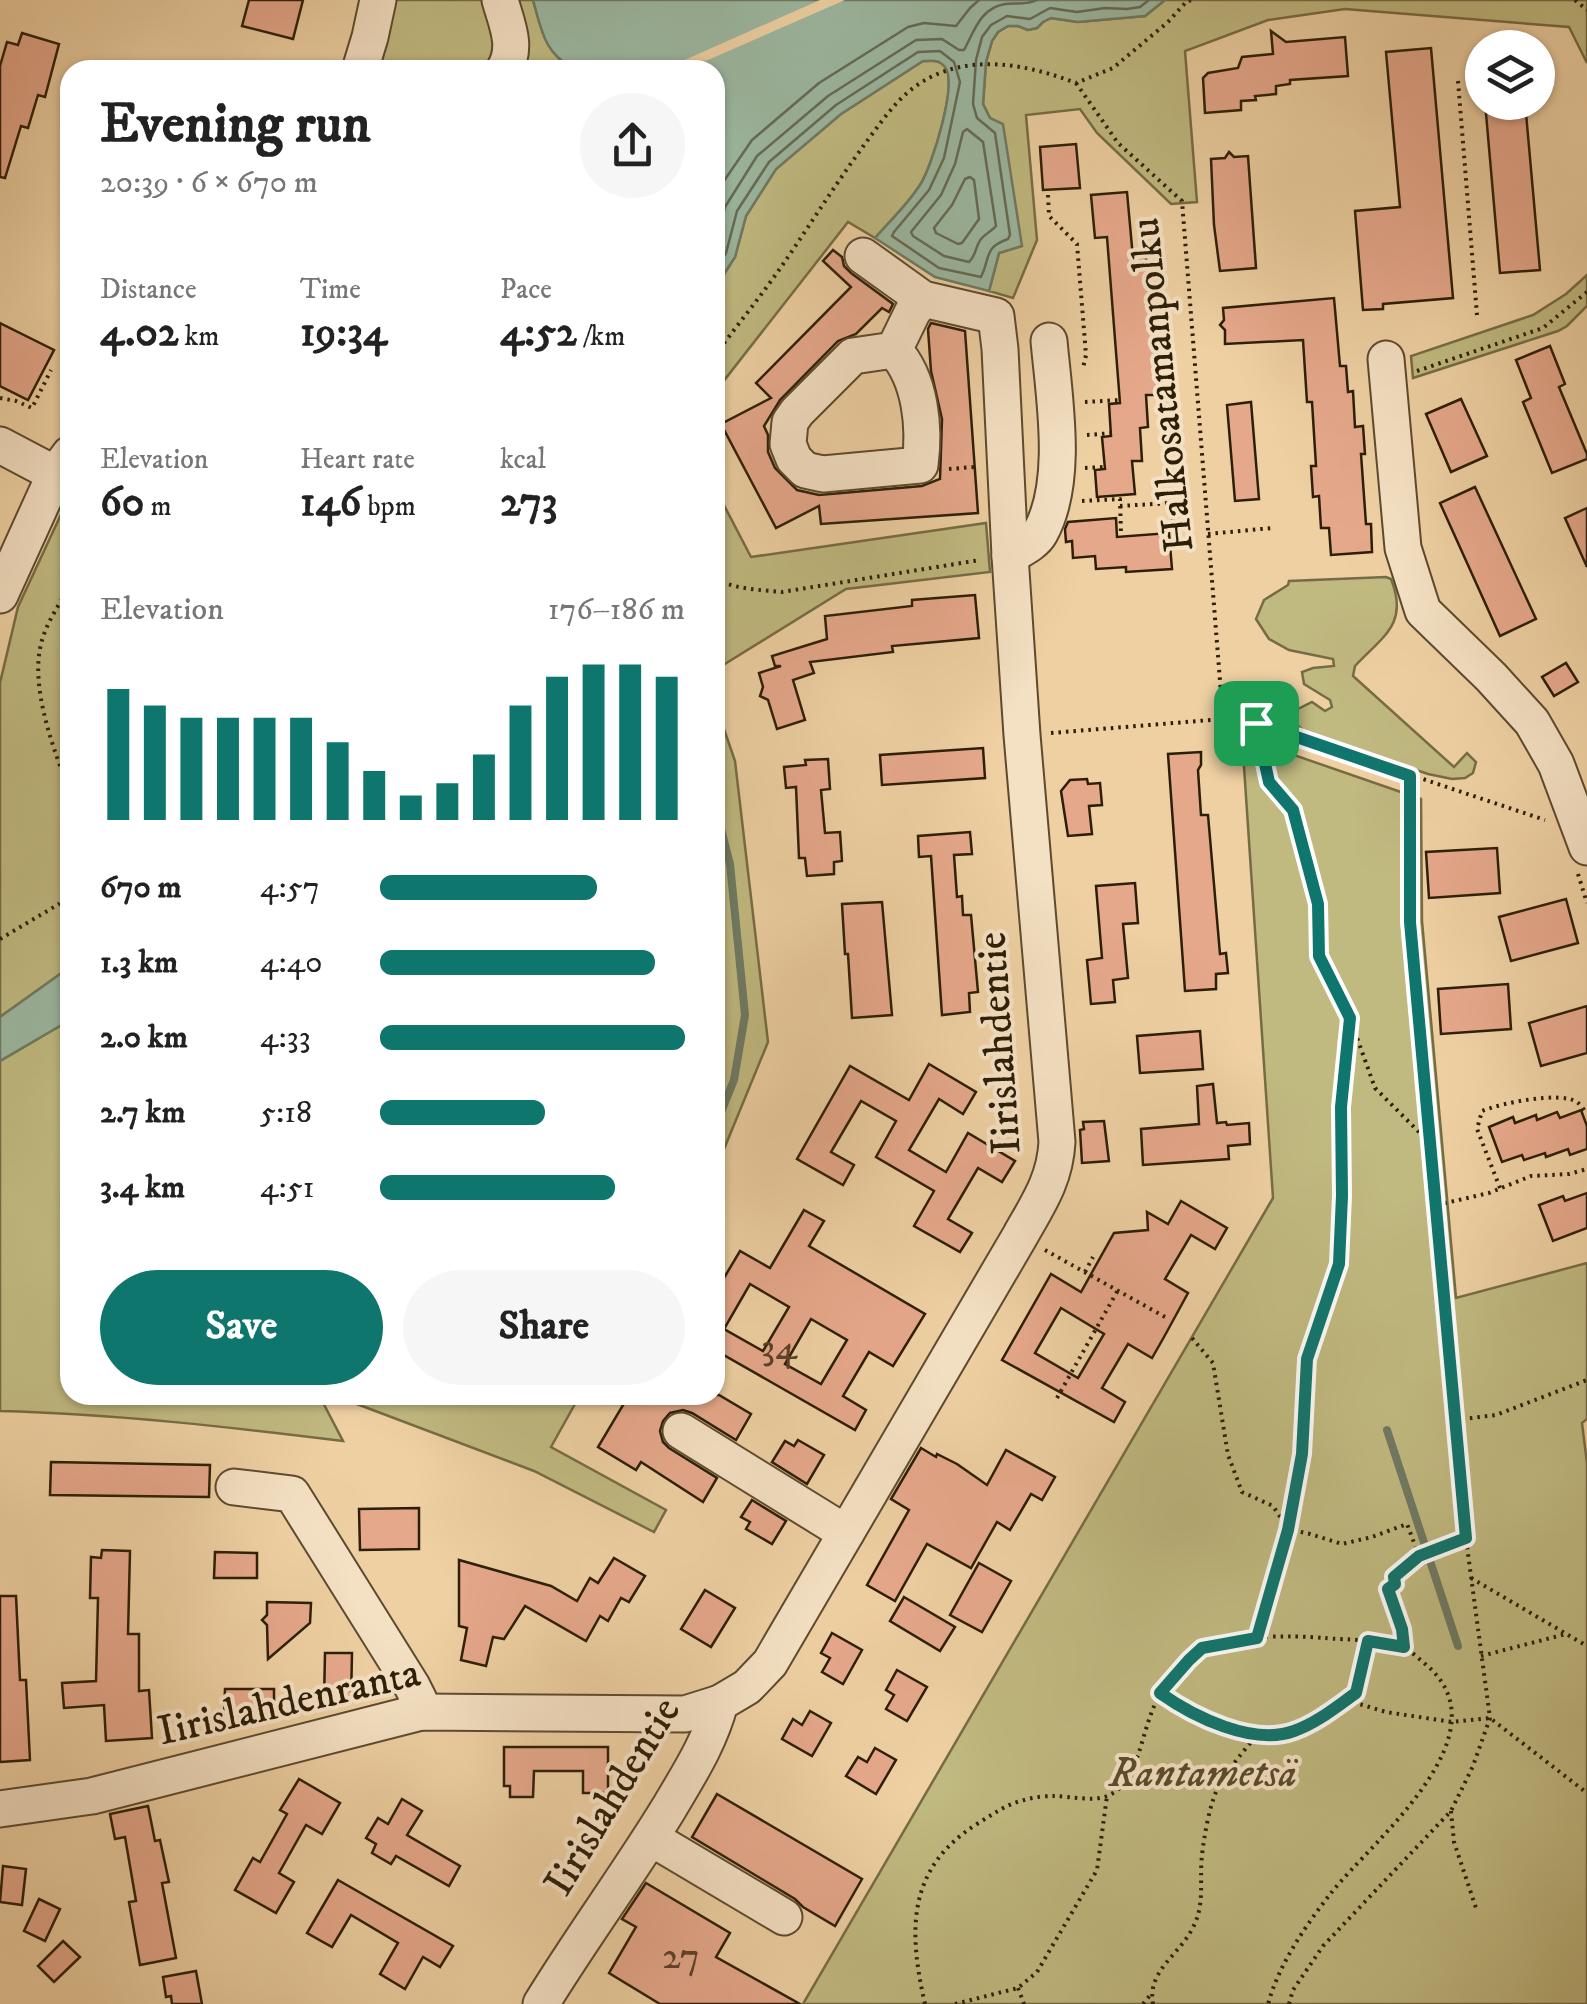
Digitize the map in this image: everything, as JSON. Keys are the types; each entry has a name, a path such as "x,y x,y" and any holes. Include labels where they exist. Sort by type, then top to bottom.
{"street":[{"path":"363,60 378,0"},
{"path":"500,0 513,46 510,60"},
{"name":"Iirislahdentie","path":"541,2004 702,1752 720,1704 747,1687 770,1663 1020,1236 1056,1164 1022,735 996,316 923,299 863,256"},
{"path":"894,350 923,299"},
{"path":"1010,556 1039,536 1055,495 1057,431 1049,341"},
{"path":"894,350 913,381 924,442 920,465 823,474 805,470 794,459 788,444 790,422 797,412 853,356 894,350"},
{"path":"1387,370 1403,548 1424,611 1532,722 1556,764 1587,847"},
{"path":"2,449 60,464"},
{"path":"0,595 60,468"},
{"path":"680,1430 846,1533"},
{"path":"234,1487 292,1494 412,1686 421,1712"},
{"name":"Iirislahdenranta","path":"0,1809 92,1796 421,1712 684,1714 720,1704"},
{"path":"650,1838 784,1917"}],"path":[{"path":"725,342 786,260 848,166 896,103 922,82 974,64 1000,64 1047,72 1076,83 1113,68 1192,0"},
{"path":"1574,0 1587,10"},
{"path":"1458,81 1477,316"},
{"name":"Halkosatamanpolku","path":"1076,83 1118,143 1182,201 1223,719"},
{"path":"1048,195 1049,216 1077,244 1086,355 1082,370"},
{"path":"1387,370 1542,328 1587,292"},
{"path":"0,398 32,408 51,370"},
{"path":"1057,431 1069,426 1075,402 1120,400"},
{"path":"920,465 945,470 1005,465"},
{"path":"1052,503 1120,499 1120,534"},
{"path":"1120,506 1171,503 1175,540"},
{"path":"1208,534 1272,528"},
{"path":"725,583 782,592 1010,556"},
{"path":"60,604 44,634 39,668 50,739 60,766"},
{"path":"1022,735 1223,719 1256,723 1550,822"},
{"path":"1256,723 1269,782 1293,810 1318,904 1319,956 1350,1018 1375,1088 1430,1142"},
{"path":"1289,2004 1293,1990 1322,1946 1451,1811 1474,1766 1490,1718 1466,1538 1410,922 1410,776"},
{"path":"0,938 60,903"},
{"path":"1257,1638 1288,1530 1302,1454 1307,1359 1339,1264 1341,1107 1350,1018"},
{"path":"1500,1188 1478,1129 1482,1110 1497,1104 1567,1098 1579,1103 1587,1114"},
{"path":"1436,1205 1531,1176 1587,1169"},
{"path":"1020,1236 1166,1317"},
{"path":"1085,1272 1093,1257"},
{"path":"1057,1398 1118,1290"},
{"path":"1192,1338 1213,1363 1228,1454 1242,1492 1273,1506 1288,1530 1342,1544 1406,1524 1419,1556"},
{"path":"1455,1420 1496,1416 1587,1380"},
{"path":"1404,1647 1388,1589 1395,1584 1394,1577 1419,1556 1466,1538"},
{"path":"1471,1578 1587,1646"},
{"path":"1482,1656 1566,1634"},
{"path":"925,2004 918,1975 917,1906 934,1861 966,1831 1004,1807 1051,1796 1107,1796 1129,1778 1160,1693 1202,1648 1294,1635 1404,1647 1430,1668 1450,1702 1452,1722 1436,1768 1400,1820 1332,1892 1274,1981 1268,2004"},
{"path":"1160,1693 1178,1706 1256,1736 1292,1732 1356,1693 1368,1641"},
{"path":"1346,1700 1386,1712 1452,1722 1490,1718 1587,1794"},
{"path":"1142,2004 1152,1994 1162,1966 1191,1932 1202,1906 1202,1855 1216,1791 1256,1736"},
{"path":"955,2004 1018,1988 1036,1972 1097,1870 1107,1796"},
{"path":"1451,1811 1454,1842 1476,1908"},
{"path":"1018,1988 1024,2004"},
{"path":"1152,1994 1154,2004"}],"green space":[{"path":"387,0 533,0 542,32 561,60 375,60"},
{"path":"1165,0 1587,0 1587,63 1569,27 1345,9 1268,20 1185,51 1197,202 1171,204 1097,133 1080,109 1026,115 1037,240 1013,298 989,291 999,253 1021,246 990,118 983,104 992,41 1008,26 1028,30 1051,18 1077,22 1145,16"},
{"path":"923,61 945,67 946,107 937,144 920,185 875,238 848,222 725,379 725,272 735,257 746,216 776,169 841,114"},
{"path":"1587,275 1587,306 1567,326 1413,378 1411,356 1533,315"},
{"path":"725,507 751,557 986,523 990,572 846,589 725,664"},
{"path":"60,517 60,974 0,1017 0,683 18,607"},
{"path":"1391,579 1396,594 1395,618 1355,666 1353,676 1454,767 1467,753 1476,762 1473,773 1465,778 1428,774 1304,732 1295,722 1296,710 1312,702 1325,711 1332,707 1330,700 1304,684 1302,672 1334,666 1333,659 1289,650 1269,639 1256,619 1264,600 1289,581"},
{"path":"725,732 735,761 768,1042 725,1147"},
{"name":"Rantametsä","path":"1242,737 1421,799 1422,921 1456,1298 1587,1263 1587,1419 1582,1423 1587,1463 1587,2004 803,2004 1273,1198"},
{"path":"60,1026 60,1405 324,1405 343,1441 129,1418 0,1411 0,1061"},
{"path":"359,1405 574,1405 551,1447 666,1510 654,1532 534,1471"}],"water":[{"path":"533,0 1165,0 1145,16 1078,22 1051,18 1028,30 1008,26 992,41 983,104 990,118 1003,124 1022,246 999,253 989,291 935,277 875,238 915,192 931,161 948,90 948,76 940,63 923,61 841,114 776,169 746,216 735,257 725,272 725,60 561,60 549,47"},
{"path":"60,974 60,1026 0,1061 0,1017"}],"pier":[{"path":"820,0 845,0 708,60 685,60"}],"building":[{"path":"249,0 303,0 293,39 242,26"},
{"path":"1271,31 1286,42 1345,37 1348,76 1290,80 1290,84 1276,86 1276,94 1241,101 1241,110 1205,113 1203,78 1208,73 1238,68 1242,57 1273,54"},
{"path":"22,33 59,44 45,97 38,95 28,128 21,126 5,178 0,177 0,66 7,42 18,45"},
{"path":"1431,48 1453,298 1383,304 1383,309 1363,310 1355,211 1400,207 1386,52"},
{"path":"1487,120 1527,120 1540,270 1500,273"},
{"path":"1076,144 1080,188 1043,190 1040,147"},
{"path":"1229,152 1234,157 1248,156 1256,268 1220,271 1211,159 1225,158"},
{"path":"1127,192 1133,258 1146,257 1158,395 1146,395 1148,427 1140,428 1142,461 1132,461 1135,494 1097,497 1095,470 1105,469 1102,437 1111,436 1109,404 1120,403 1107,237 1095,238 1091,195"},
{"path":"833,250 851,273 893,304 889,312 882,308 856,334 838,341 780,400 764,426 775,468 797,490 819,495 922,486 940,479 942,419 931,371 931,323 965,331 978,513 821,524 819,506 776,528 725,432 725,422 771,398 756,383 851,287 823,261"},
{"path":"1334,298 1340,366 1346,366 1348,392 1353,391 1355,427 1363,426 1366,524 1371,524 1372,552 1331,555 1329,528 1321,528 1319,496 1313,497 1311,466 1316,466 1312,402 1307,402 1303,340 1225,344 1225,330 1220,325 1224,320 1223,308"},
{"path":"0,323 54,350 28,400 0,386"},
{"path":"1550,346 1565,384 1559,387 1587,454 1587,459 1552,473 1523,402 1531,398 1516,360"},
{"path":"1461,399 1487,456 1451,472 1426,414"},
{"path":"1251,402 1259,499 1235,501 1227,405"},
{"path":"1475,487 1536,619 1500,636 1440,503"},
{"path":"1587,508 1587,567 1565,518"},
{"path":"1116,518 1117,537 1169,533 1172,569 1096,569 1095,556 1073,558 1072,541 1066,542 1068,522"},
{"path":"975,595 979,638 892,646 893,652 810,662 814,673 793,680 805,720 777,729 768,700 760,696 763,687 759,673 781,666 775,666 772,656 827,639 825,616 912,606 912,600"},
{"path":"1566,663 1578,682 1554,696 1542,677"},
{"path":"983,748 985,778 882,785 880,755"},
{"path":"1201,752 1201,815 1208,815 1220,954 1226,953 1228,973 1216,974 1216,989 1185,991 1168,754"},
{"path":"828,759 830,789 821,790 825,833 840,832 842,861 834,862 834,874 807,876 805,858 799,858 796,787 786,788 784,767 806,765 805,760"},
{"path":"1087,779 1088,784 1100,783 1102,805 1089,806 1092,834 1068,836 1061,791 1070,780"},
{"path":"970,832 972,854 954,855 957,897 962,896 963,915 971,915 978,992 969,993 970,1012 942,1015 931,856 919,857 918,836"},
{"path":"1497,848 1500,893 1429,898 1426,852"},
{"path":"1135,883 1138,923 1123,924 1128,978 1113,980 1115,1002 1091,1004 1087,960 1102,958 1096,886"},
{"path":"1566,899 1578,943 1511,961 1499,917"},
{"path":"882,902 892,1015 852,1018 842,904"},
{"path":"1508,984 1511,1029 1441,1034 1438,989"},
{"path":"1587,1006 1587,1053 1541,1066 1529,1023"},
{"path":"1200,1031 1203,1069 1140,1073 1137,1036"},
{"path":"929,1064 976,1092 963,1114 939,1099 909,1150 946,1172 968,1133 1015,1161 1002,1182 978,1168 948,1219 972,1233 960,1252 914,1226 934,1191 876,1157 896,1121 861,1101 831,1152 854,1165 843,1185 797,1159 850,1066 909,1100"},
{"path":"1213,1084 1217,1123 1249,1123 1250,1144 1228,1146 1229,1159 1143,1165 1141,1129 1199,1124 1197,1086"},
{"path":"1581,1110 1587,1126 1587,1149 1570,1155 1568,1149 1546,1157 1545,1153 1524,1160 1522,1155 1502,1162 1489,1127 1513,1117 1515,1123 1557,1112 1560,1118"},
{"path":"1104,1121 1109,1161 1082,1163 1083,1122"},
{"path":"1587,1193 1587,1228 1553,1241 1539,1205"},
{"path":"1181,1201 1227,1228 1215,1249 1191,1235 1165,1279 1188,1293 1152,1358 1128,1344 1102,1388 1125,1402 1114,1422 1002,1360 1051,1274 1081,1292 1114,1233 1148,1230 1147,1212 1168,1224","holes":["1061,1308 1104,1334 1078,1378 1035,1353"]},
{"path":"804,1210 824,1221 809,1246 925,1314 893,1366 869,1352 843,1396 866,1410 855,1430 725,1356 725,1330 763,1351 789,1307 750,1284 725,1327 725,1276 740,1251 770,1268","holes":["811,1319 847,1340 821,1384 785,1364"]},
{"path":"725,1399 751,1414 736,1440 683,1410 670,1413 663,1421 663,1442 717,1478 703,1502 641,1462 636,1470 598,1447 623,1405 725,1405"},
{"path":"798,1440 824,1455 807,1484 772,1462 785,1441 794,1446"},
{"path":"921,1448 957,1464 987,1485 1006,1450 1055,1477 1042,1500 1031,1494 1010,1530 997,1522 971,1568 927,1544 895,1601 867,1585 909,1510 891,1499"},
{"path":"51,1462 210,1465 209,1497 50,1495"},
{"path":"752,1500 786,1521 772,1544 746,1529 750,1522 741,1517"},
{"path":"419,1508 419,1549 360,1550 359,1509"},
{"path":"102,1550 130,1551 128,1634 139,1634 139,1691 149,1690 152,1738 106,1741 104,1705 64,1708 62,1683 96,1681 98,1598 90,1598 91,1557 101,1558"},
{"path":"215,1552 257,1553 257,1578 214,1578"},
{"path":"614,1558 645,1576 629,1602 621,1598 608,1621 600,1616 586,1641 525,1606 504,1639 493,1637 486,1666 461,1660 467,1628 459,1626 459,1560 551,1586 577,1601 590,1578 598,1583"},
{"path":"979,1563 1011,1581 982,1632 950,1615"},
{"path":"705,1590 735,1608 711,1647 681,1629"},
{"path":"0,1596 16,1596 20,1680 26,1680 30,1760 0,1762"},
{"path":"904,1597 955,1627 940,1651 890,1621"},
{"path":"267,1602 311,1603 310,1623 268,1659 267,1625 262,1620 267,1615"},
{"path":"832,1633 862,1650 843,1684 822,1672 830,1658 821,1653"},
{"path":"325,1653 352,1653 351,1701 324,1701"},
{"path":"897,1670 927,1687 907,1721 886,1709 894,1695 886,1690"},
{"path":"225,1689 274,1689 274,1717 224,1717"},
{"path":"810,1711 831,1723 812,1756 782,1739 793,1719 802,1725"},
{"path":"504,1747 608,1747 608,1793 583,1793 583,1771 534,1771 533,1797 510,1797 510,1786 504,1786"},
{"path":"875,1748 896,1760 876,1794 846,1776 858,1757 867,1762"},
{"path":"299,1779 340,1803 322,1834 306,1825 279,1873 294,1882 276,1913 235,1890 253,1858 260,1862 287,1814 280,1810"},
{"path":"717,1794 862,1879 835,1926 692,1837"},
{"path":"402,1799 422,1811 407,1835 460,1866 449,1886 396,1856 391,1864 372,1853 376,1844 366,1838 378,1818 388,1824"},
{"path":"148,1806 169,1882 162,1883 176,1958 140,1965 129,1902 136,1901 125,1837 115,1839 110,1814"},
{"path":"3,1866 26,1869 22,1905 0,1902"},
{"path":"338,1880 453,1946 440,1967 423,1957 405,1989 380,1974 398,1943 351,1915 332,1947 307,1933"},
{"path":"646,1883 730,1933 716,1957 800,2004 660,2004 609,1973 636,1927 622,1919"},
{"path":"39,1899 60,1909 45,1941 24,1931"},
{"path":"63,1941 80,1957 54,1982 38,1966"},
{"path":"196,1971 202,2004 172,2004 171,1996 166,1997 163,1977"}],"waterway":[{"path":"725,845 745,1015 734,1080 725,1102"},
{"path":"1387,1430 1458,1646"}],"route":[{"path":"1256,723 1410,776 1410,922 1466,1538 1419,1556 1394,1577 1395,1584 1388,1589 1404,1647 1368,1641 1356,1693 1292,1732 1256,1736 1209,1720 1160,1693 1202,1648 1257,1638 1288,1530 1302,1454 1307,1359 1339,1264 1341,1107 1350,1018 1319,956 1318,904 1293,810 1269,782 1256,723"}]}
